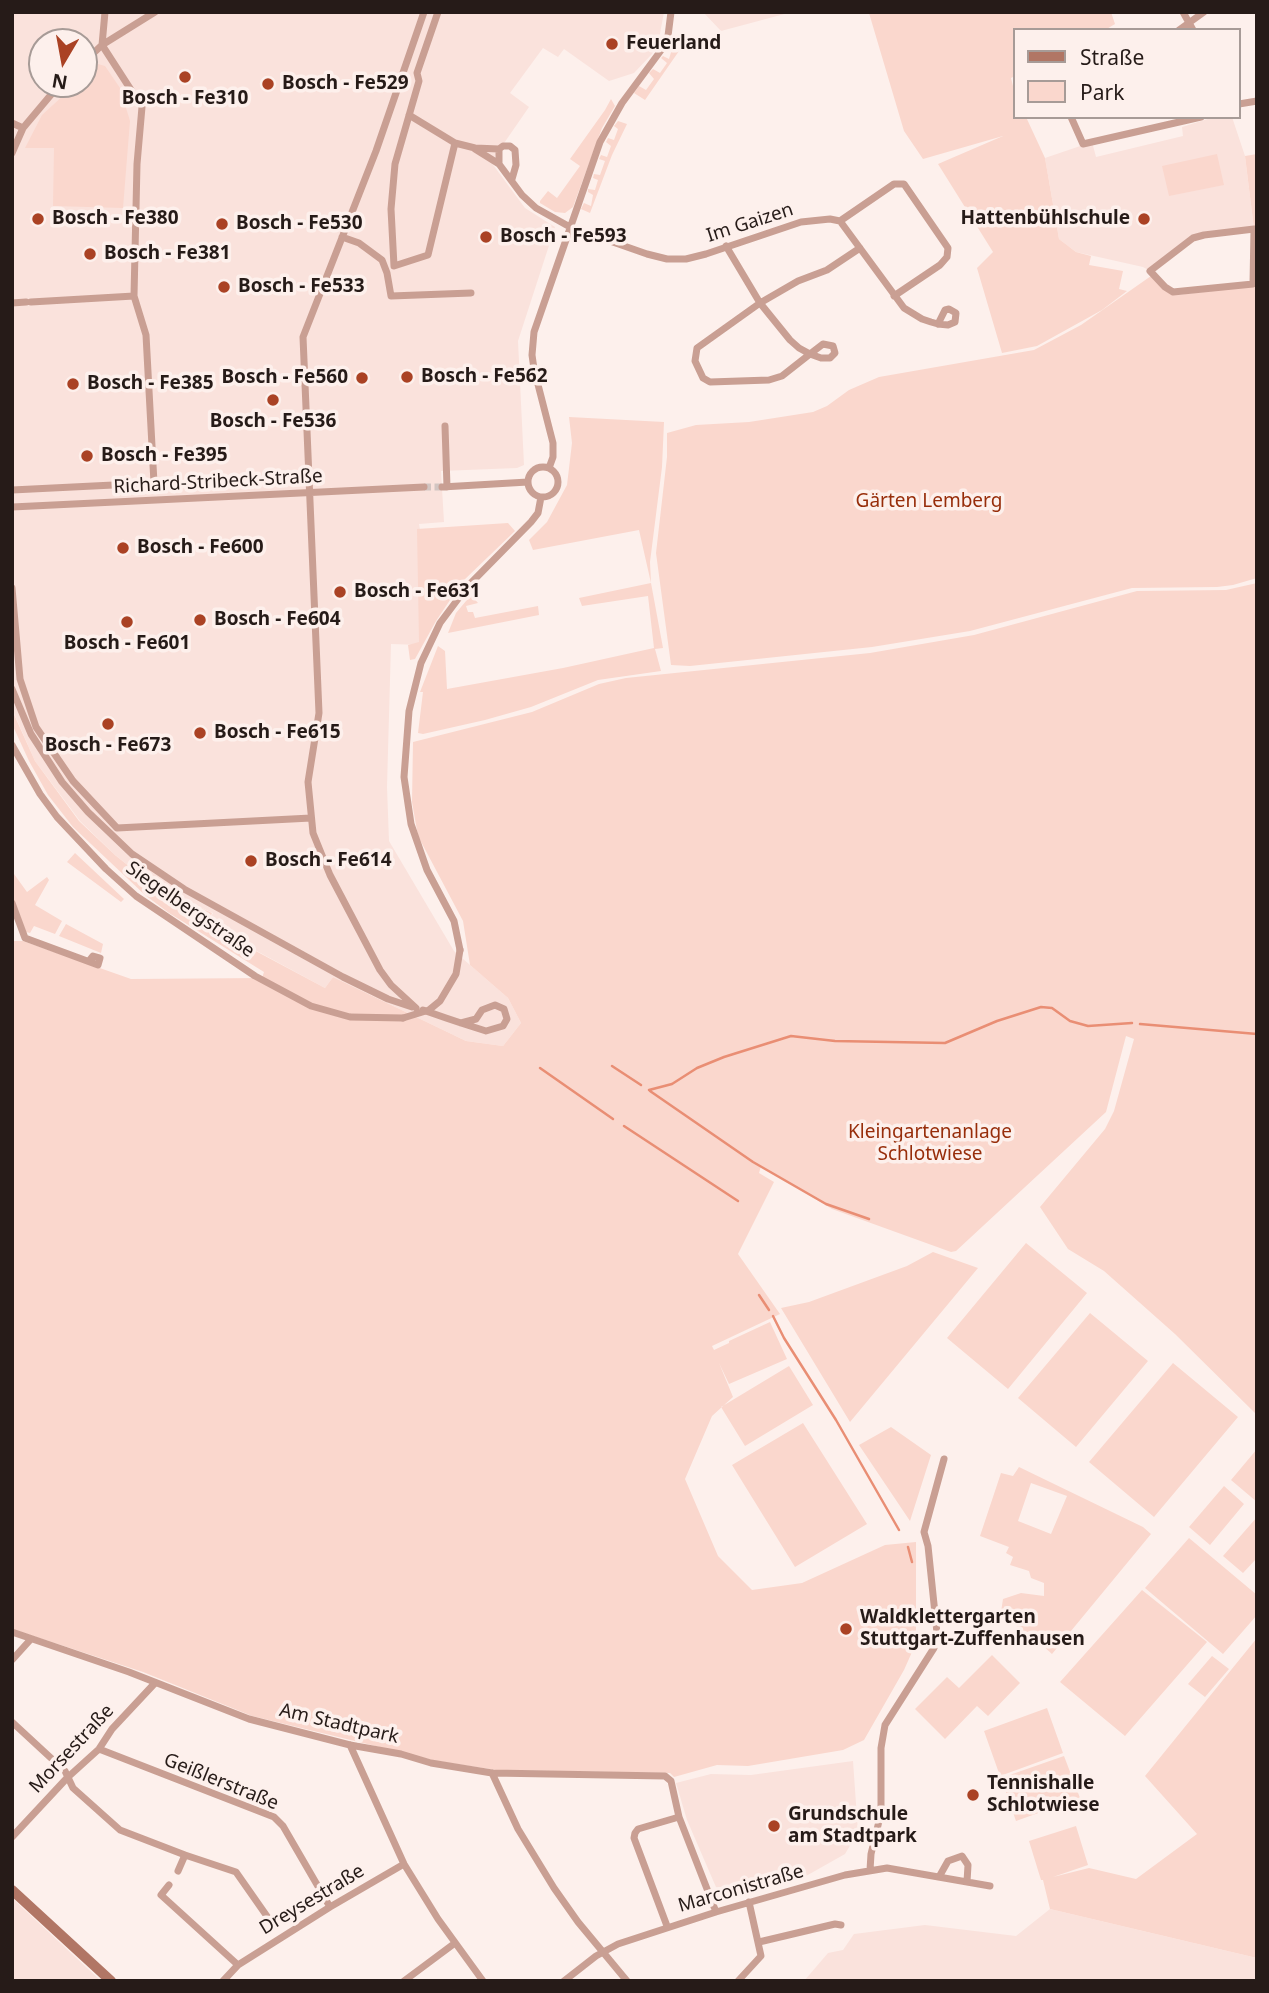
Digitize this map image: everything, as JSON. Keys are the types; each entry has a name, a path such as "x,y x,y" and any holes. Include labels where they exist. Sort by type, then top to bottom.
{"main road":[{"path":"12,1890 111,1981"}],"street":[{"path":"12,491 154,483 146,335 134,296 137,164 142,107 102,45 105,12"},
{"path":"98,49 155,12"},
{"path":"416,1008 391,985 380,970 316,846 310,818 309,782 319,713 303,337 376,151 424,12"},
{"path":"438,12 417,73 419,81 393,182 391,209 394,266 428,255 455,143"},
{"path":"549,468 553,457 553,443 534,369 533,341 547,291 600,142 622,103 662,49 668,36 670,12"},
{"path":"1183,12 1192,28"},
{"path":"1181,28 1203,12"},
{"path":"12,153 23,128 48,98"},
{"path":"409,115 455,143 475,148 499,149 510,146 515,150 516,165 512,180"},
{"path":"1072,119 1083,144 1192,119"},
{"path":"12,123 23,128"},
{"name":"Im Gaizen","path":"475,148 499,164 531,204 570,227 667,259 695,257 801,222 830,219 840,221"},
{"path":"499,149 499,164"},
{"path":"894,296 940,265 947,257 948,248 904,184 894,184 840,221 894,296 913,315 939,324"},
{"path":"1255,229 1253,284 1173,292 1150,271 1193,238 1255,229"},
{"path":"342,237 359,243 382,260 391,296 471,293"},
{"path":"726,246 760,303 790,340 810,354 782,376 769,380 710,382 703,378 694,356 697,348 760,303 798,281 827,270 860,248"},
{"path":"12,303 134,296"},
{"path":"445,426 445,487 528,482"},
{"path":"549,468 557,475 558,486 552,495 541,497 532,492 528,482 534,469 549,468"},
{"name":"Richard-Stribeck-Straße","path":"12,507 424,487"},
{"name":"Siegelbergstraße","path":"12,746 57,817 106,869 136,896 255,976 311,1006 350,1017 403,1018 429,1010 440,1001 456,974 460,950 454,922 427,870 411,824 404,777 409,711 421,663 440,623 467,587 531,522 538,513 541,497"},
{"path":"12,588 20,679 36,727 73,782 117,828 310,818"},
{"path":"12,689 31,734 62,782 95,819 132,854 184,889 388,999 461,1023 486,1031 503,1027 507,1019 504,1009 495,1005 482,1010 476,1019 461,1023"},
{"path":"12,903 25,938 89,961"},
{"path":"870,1870 881,1812 881,1748 885,1726 934,1648 937,1633 928,1546 924,1532 944,1459"},
{"name":"Am Stadtpark","path":"12,1632 129,1672 249,1719 431,1763 492,1773 665,1776 671,1780 679,1818"},
{"path":"12,1660 31,1639"},
{"name":"Morsestraße","path":"12,1838 67,1778 99,1749 112,1729 155,1683"},
{"path":"12,1723 65,1771 73,1788 120,1830 236,1872 271,1922"},
{"path":"350,1745 404,1864 455,1944 483,1981"},
{"name":"Geißlerstraße","path":"99,1749 274,1817 283,1826 330,1907"},
{"path":"492,1773 518,1829 547,1876 578,1922 627,1981"},
{"path":"667,1926 634,1838 638,1829 679,1818 716,1912"},
{"path":"185,1855 178,1872 161,1895 238,1965"},
{"path":"939,1877 948,1861 962,1856 968,1864 967,1882"},
{"name":"Dreysestraße","path":"223,1981 238,1965 404,1864"},
{"name":"Marconistraße","path":"564,1981 603,1952 667,1926 870,1870 887,1868 990,1886"},
{"path":"738,1981 761,1956 749,1902"},
{"path":"759,1942 835,1924 841,1925"},
{"path":"404,1981 455,1944"}],"shaded area":[{"path":"12,12 664,12 659,39 652,54 634,73 609,81 564,49 558,57 543,48 510,93 529,107 491,162 525,208 555,227 518,341 524,465 517,468 441,471 444,522 419,524 427,573 421,645 391,644 387,787 389,841 454,951 508,998 521,1023 503,1046 466,1041 333,977 325,988 207,924 213,913 155,887 114,854 80,821 35,761 12,709"},
{"path":"703,12 792,12 721,31"},
{"path":"1208,119 1233,119 1245,156 1254,229 1193,238 1150,271 1143,267 1076,252 1059,239 1045,158 1092,142 1096,157 1183,136 1182,127"},
{"name":"Grundschule am Stadtpark","path":"853,1761 858,1832 845,1854 806,1876 722,1901 687,1820 676,1783 711,1774 751,1775"},
{"path":"12,1898 101,1981 12,1981"},
{"path":"1050,1909 1257,1958 1257,1981 804,1981 828,1953 843,1950 854,1934 925,1925 1016,1936"}],"green space":[{"path":"1111,12 1115,24 1108,28 1014,28 1014,76 1011,78 1014,90 1014,119 1027,119 1045,158 1059,239 1076,252 1091,256 1089,265 1123,271 1119,289 1127,291 1102,310 1037,346 1002,353 977,268 993,252 938,164 1003,136 923,159 904,131 869,13"},
{"path":"682,42 679,51 645,100 634,93 639,86 646,90 654,79 649,73 653,69 660,73 667,63 661,58 663,56 669,59 672,49 668,48"},
{"path":"98,64 105,66 120,88 130,121 123,208 53,206 54,148 25,148 42,115 61,98 98,98"},
{"path":"611,99 615,106 602,128 573,207 565,213 555,212 540,201 548,191 557,198 580,166 570,159"},
{"path":"618,121 627,124 590,213 581,209 584,203 591,206 593,195 588,189 595,190 598,180 593,178 594,174 600,175 605,161 599,159 601,155 607,157 611,146 606,142 608,138 614,140 618,129 614,126"},
{"path":"1217,154 1224,185 1169,196 1162,166"},
{"path":"1257,154 1257,229 1254,229 1245,156"},
{"name":"Gärten Lemberg","path":"1151,276 1168,292 1176,295 1257,286 1257,578 1217,587 1132,588 970,631 872,647 690,666 671,665 656,553 667,457 667,433 696,425 749,422 813,412 827,406 849,390 879,377 1034,350 1081,325"},
{"path":"569,417 664,422 662,467 650,562 651,583 639,530 533,550 529,540 547,522 567,485 572,443"},
{"path":"508,523 515,531 462,582 415,659 410,660 408,645 419,642 417,529"},
{"path":"651,583 663,648 655,649 661,671 598,680 531,707 485,720 418,733 423,692 420,692 438,646 445,651 447,689 654,648 648,596 582,606 579,598"},
{"name":"Kleingartenanlage Schlotwiese","path":"1257,583 1257,1415 1175,1334 1104,1271 1068,1249 1040,1207 1105,1129 1114,1111 1134,1039 1126,1036 1106,1112 956,1251 951,1252 832,1209 761,1166 759,1173 774,1182 738,1254 780,1314 712,1346 714,1350 770,1322 787,1359 729,1384 719,1363 733,1397 712,1416 685,1479 718,1556 752,1590 802,1583 885,1545 916,1542 916,1643 904,1670 864,1740 843,1750 748,1766 717,1765 674,1777 670,1773 496,1770 437,1761 252,1716 143,1672 12,1629 12,941 23,941 131,979 262,978 264,972 145,895 73,827 48,795 29,761 12,724 12,710 35,761 79,821 155,887 212,913 207,925 325,988 333,977 466,1041 503,1046 521,1023 508,998 470,965 463,921 418,836 412,802 413,742 532,712 599,684 626,678 870,653 974,635 1137,591 1226,590"},
{"path":"471,595 478,603 466,606 475,618 538,606 539,615 448,633 456,613"},
{"path":"75,853 124,899 121,902 67,862"},
{"path":"12,874 27,892 47,877 49,880 35,905 62,921 55,934 34,926 30,933 26,932 12,895"},
{"path":"66,924 103,944 101,953 59,936"},
{"path":"1026,1243 1087,1293 1008,1389 947,1338"},
{"path":"933,1252 978,1268 850,1422 781,1308 809,1302 907,1266"},
{"path":"1090,1313 1148,1361 1076,1447 1018,1398"},
{"path":"1173,1363 1238,1417 1154,1517 1089,1462"},
{"path":"789,1366 813,1405 745,1446 721,1407"},
{"path":"803,1423 867,1524 795,1567 732,1465"},
{"path":"891,1427 931,1455 910,1521 859,1445"},
{"path":"1257,1449 1257,1502 1231,1480"},
{"path":"1019,1467 1143,1527 1151,1534 1052,1654 1042,1645 1039,1647 1001,1612 1003,1599 1021,1593 1044,1596 1044,1583 1031,1578 1029,1571 1010,1565 1013,1557 1006,1553 1009,1547 980,1536 1001,1473 1013,1476","holes":["1031,1483 1067,1496 1051,1534 1018,1521"]},
{"path":"1224,1486 1244,1504 1210,1545 1189,1527"},
{"path":"1257,1517 1257,1558 1243,1573 1223,1556"},
{"path":"1189,1538 1257,1595 1257,1615 1223,1654 1145,1588"},
{"path":"1142,1590 1207,1642 1125,1736 1060,1682"},
{"path":"1257,1638 1257,1958 1050,1909 1029,1841 1076,1826 1088,1865 1053,1877 1089,1868 1136,1879 1197,1834 1145,1776"},
{"path":"992,1655 1020,1683 988,1716 977,1706 945,1739 915,1709 947,1677 959,1688"},
{"path":"1212,1656 1229,1669 1205,1697 1188,1684"},
{"path":"1047,1708 1063,1753 1000,1776 984,1731"},
{"path":"1064,1756 1080,1798 1016,1821 1001,1778"}],"waterway":[{"path":"649,1090 672,1084 697,1068 724,1057 791,1036 835,1041 945,1043 997,1021 1041,1007 1052,1008 1070,1021 1088,1026 1132,1023"},
{"path":"1140,1024 1257,1034"},
{"path":"612,1066 641,1085"},
{"path":"540,1068 613,1119"},
{"path":"650,1091 753,1162 826,1204 869,1219"},
{"path":"624,1126 738,1201"},
{"path":"759,1295 769,1310"},
{"path":"773,1316 899,1530"},
{"path":"908,1547 912,1562"}],"tunnel":[{"path":"424,487 442,487"}],"place":[{"name":"Feuerland","path":"612,44"},
{"name":"Bosch - Fe310","path":"185,77"},
{"name":"Bosch - Fe529","path":"268,84"},
{"name":"Bosch - Fe380","path":"38,219"},
{"name":"Hattenbühlschule","path":"1144,219"},
{"name":"Bosch - Fe530","path":"222,224"},
{"name":"Bosch - Fe593","path":"486,237"},
{"name":"Bosch - Fe381","path":"90,254"},
{"name":"Bosch - Fe533","path":"224,287"},
{"name":"Bosch - Fe562","path":"407,377"},
{"name":"Bosch - Fe560","path":"362,378"},
{"name":"Bosch - Fe385","path":"73,384"},
{"name":"Bosch - Fe536","path":"273,400"},
{"name":"Bosch - Fe395","path":"87,456"},
{"name":"Bosch - Fe600","path":"123,548"},
{"name":"Bosch - Fe631","path":"340,592"},
{"name":"Bosch - Fe604","path":"200,620"},
{"name":"Bosch - Fe601","path":"127,622"},
{"name":"Bosch - Fe673","path":"108,724"},
{"name":"Bosch - Fe615","path":"200,733"},
{"name":"Bosch - Fe614","path":"251,861"},
{"name":"Waldklettergarten Stuttgart-Zuffenhausen","path":"846,1629"},
{"name":"Tennishalle Schlotwiese","path":"973,1795"},
{"name":"Grundschule am Stadtpark","path":"774,1826"}]}
